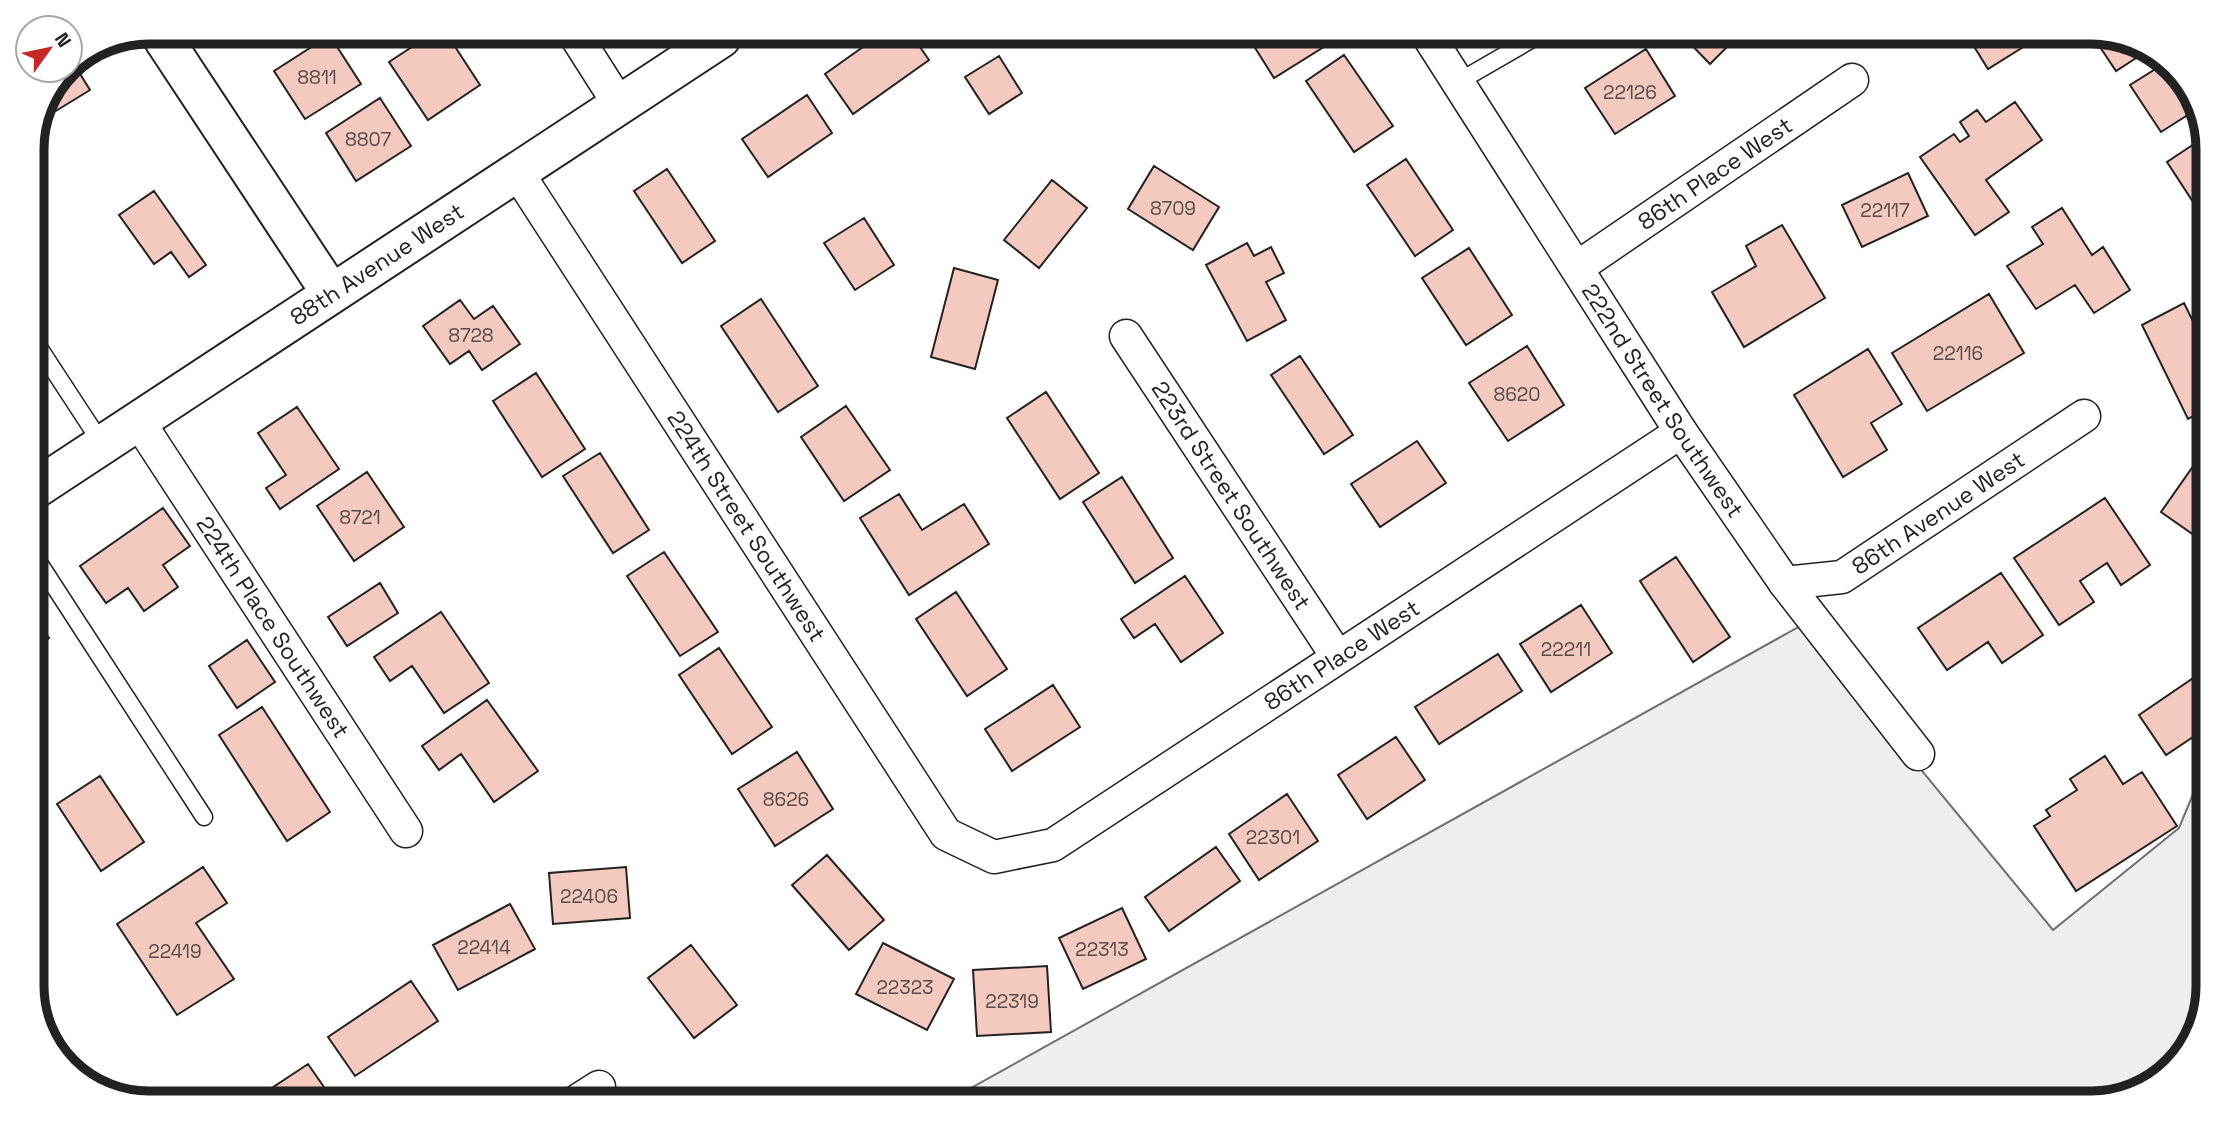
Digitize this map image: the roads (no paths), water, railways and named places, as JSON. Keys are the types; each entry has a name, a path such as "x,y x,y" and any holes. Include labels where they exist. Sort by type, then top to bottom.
{"street":[{"path":"167,44 331,293"},
{"path":"581,44 619,104"},
{"name":"88th Avenue West","path":"44,483 712,44"},
{"name":"222nd Street Southwest","path":"1433,44 1681,432 1785,583 1918,754"},
{"name":"86th Place West","path":"1578,267 1852,80"},
{"name":"224th Street Southwest","path":"517,172 946,834 994,857"},
{"name":"223rd Street Southwest","path":"1126,336 1337,656"},
{"name":"86th Avenue West","path":"1785,583 1842,577 2084,416"},
{"name":"224th Place Southwest","path":"139,422 406,831"},
{"name":"86th Place West","path":"994,857 1053,845 1681,432"}],"lane":[{"path":"1458,82 1524,44"},
{"path":"44,355 102,444"},
{"path":"44,570 204,817"}]}
